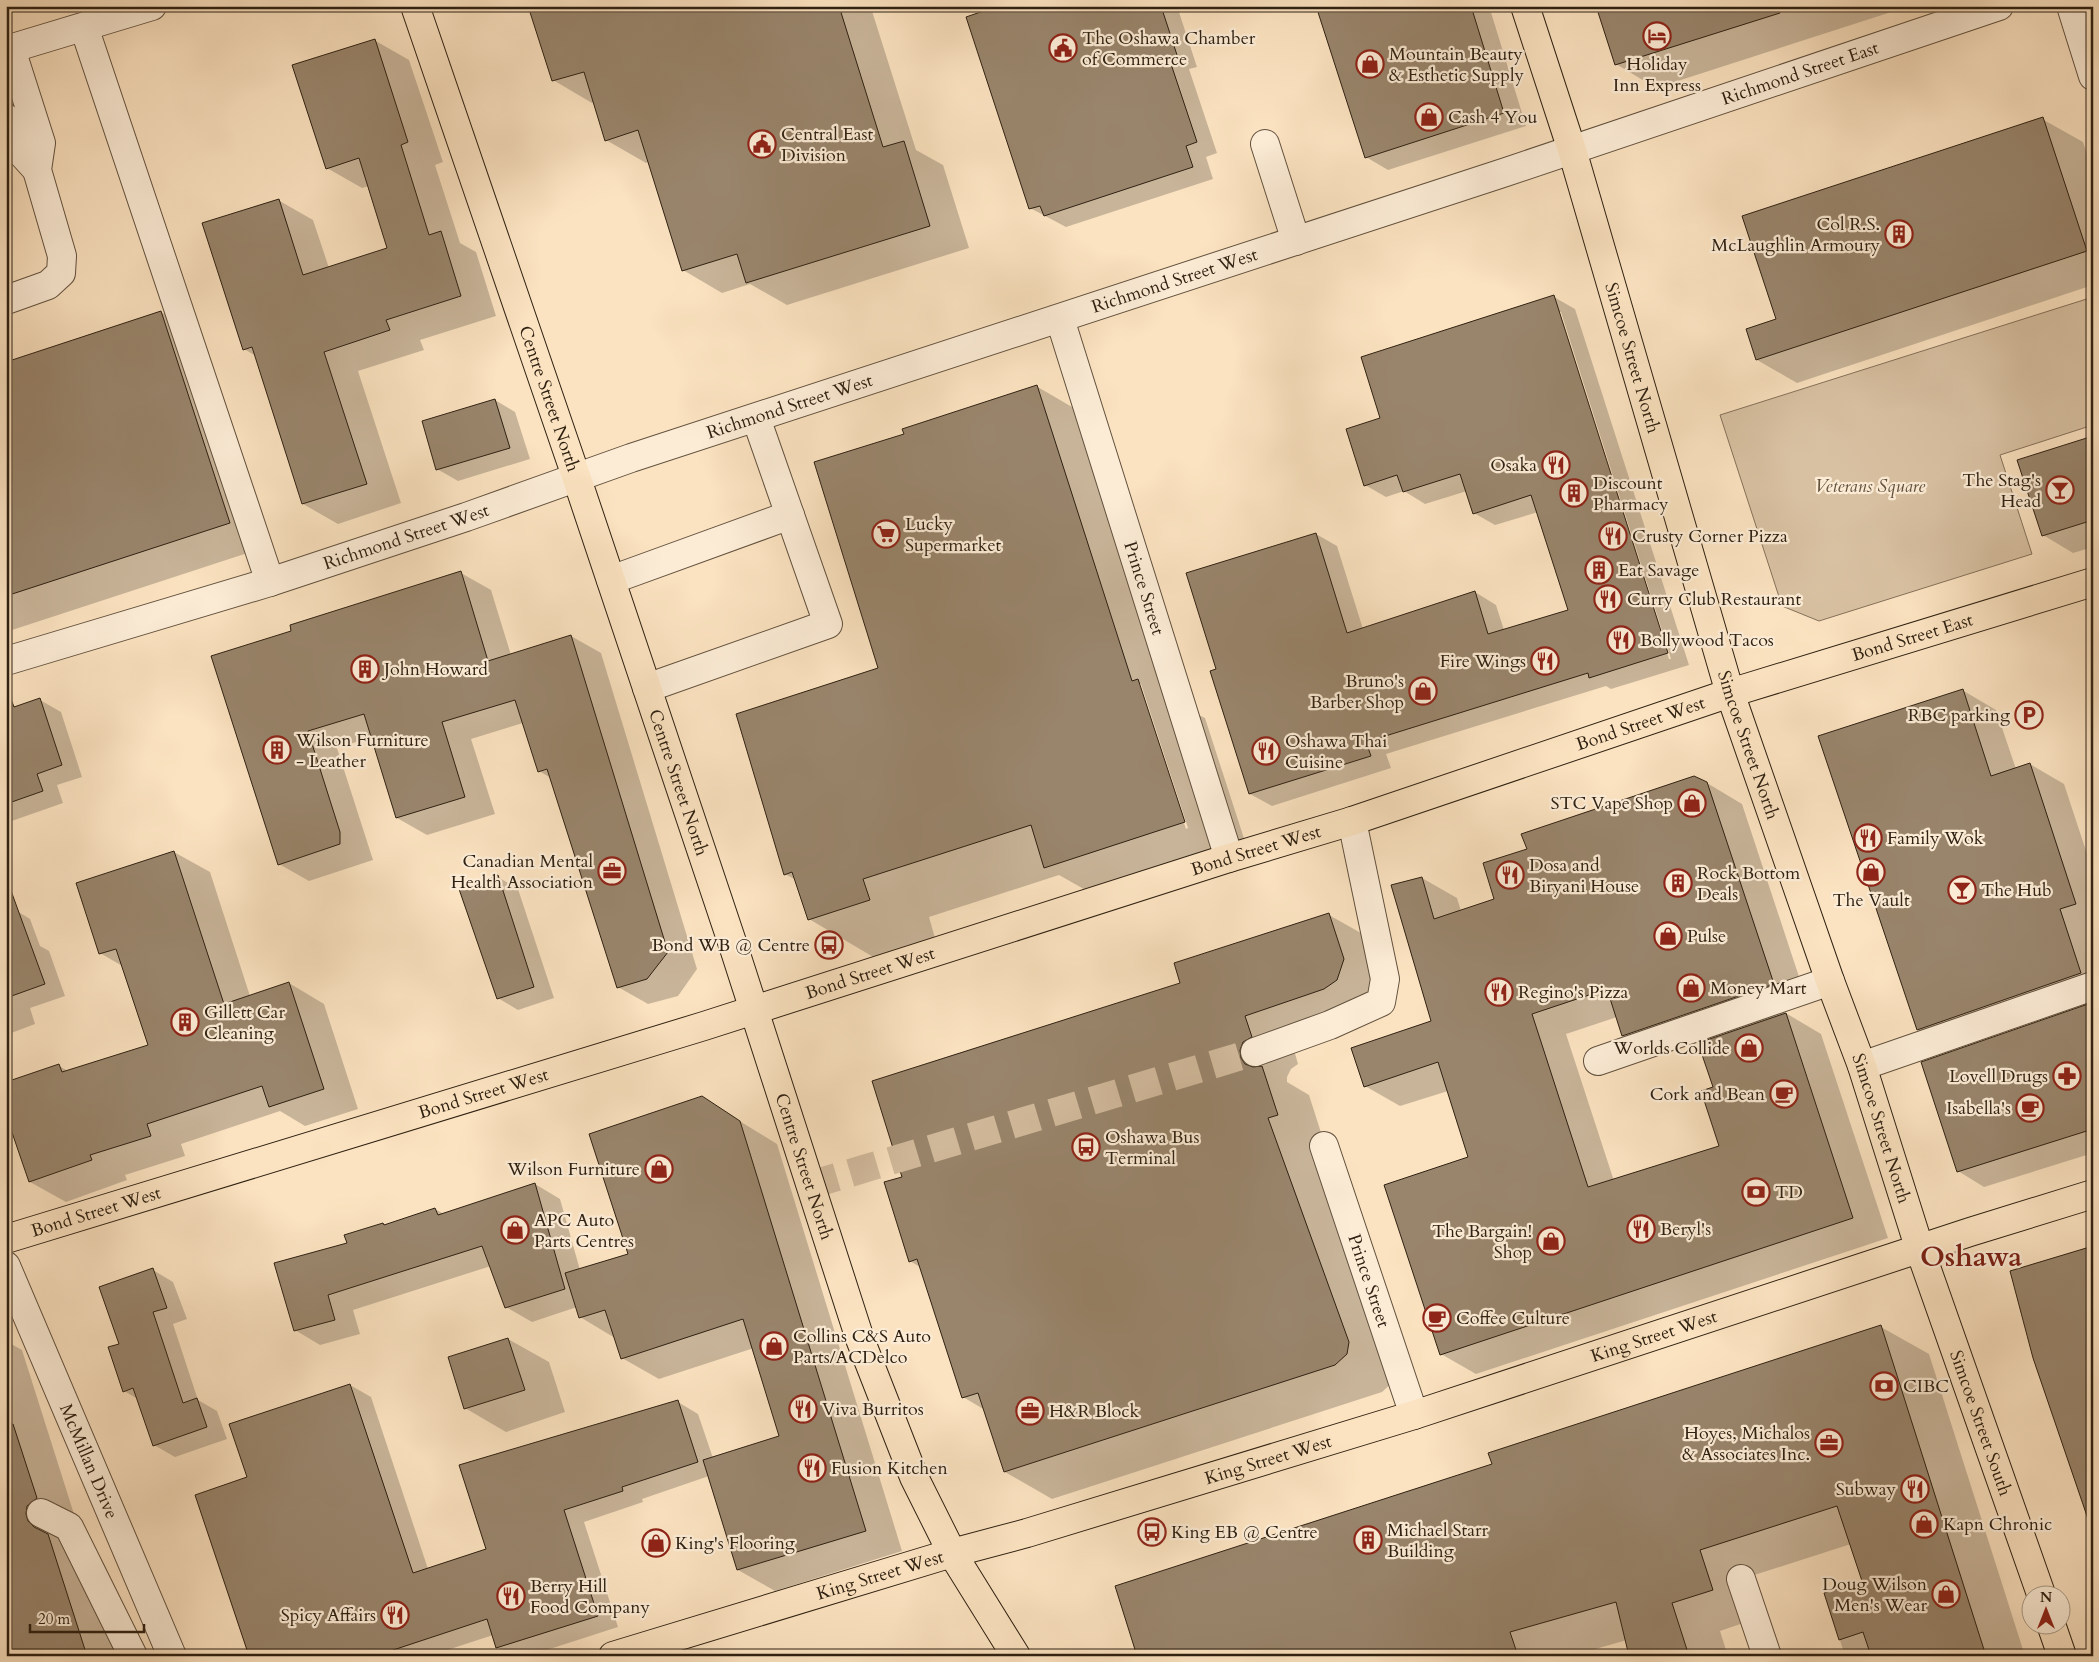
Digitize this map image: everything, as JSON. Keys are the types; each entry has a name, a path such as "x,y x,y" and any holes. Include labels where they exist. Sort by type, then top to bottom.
{"main road":[{"name":"Centre Street North","path":"415,6 577,478 755,1009 860,1339 914,1477 952,1553 1016,1656"},
{"name":"Simcoe Street North","path":"1525,6 1572,150 1730,693 1830,981 1862,1066 1920,1250"},
{"name":"Bond Street East","path":"1730,693 2093,582"},
{"name":"Bond Street West","path":"6,1240 755,1009 1229,858 1352,821 1730,693"},
{"name":"King Street West","path":"612,1656 952,1553 1027,1533 1414,1415 2093,1194"},
{"name":"Simcoe Street South","path":"1920,1250 2037,1584"},
{"path":"2054,1634 2062,1656"}],"street":[{"path":"6,300 48,285 61,273 62,256 37,170 42,143 9,50 152,6"},
{"name":"Richmond Street East","path":"1572,150 1999,6"},
{"path":"2070,6 2093,76"},
{"path":"84,27 270,582"},
{"path":"6,118 16,148 37,170"},
{"path":"1265,144 1296,241"},
{"name":"Richmond Street West","path":"6,661 270,582 631,458 1572,150"},
{"name":"Prince Street","path":"1060,319 1229,858"},
{"path":"647,688 828,624 756,418"},
{"path":"611,580 790,515"},
{"path":"1255,1052 1330,1025 1380,1002 1385,979 1352,821"},
{"path":"1598,1061 1830,981"},
{"path":"1862,1066 2093,986"},
{"name":"Prince Street","path":"1324,1146 1414,1415"},
{"name":"McMillan Drive","path":"6,1266 172,1656"},
{"path":"42,1514 69,1527 133,1656"},
{"path":"1742,1579 1767,1656"}],"green space":[{"name":"Veterans Square","path":"2093,297 2093,425 2000,455 2032,554 1819,621 1782,606 1720,415"}],"building":[{"name":"Central East Division","path":"528,6 839,6 883,147 904,141 930,226 746,283 737,254 682,271 638,130 605,141 584,72 552,81"},
{"path":"998,6 1161,6 1177,55 1169,58 1197,142 1186,146 1193,167 1044,216 1040,206 1029,209 966,17"},
{"path":"1316,6 1471,6 1504,113 1365,158"},
{"name":"Holiday Inn Express","path":"1596,6 1779,6 1780,13 1615,65"},
{"path":"375,39 408,142 401,145 429,235 441,231 461,296 386,320 390,330 324,352 367,484 302,504 252,347 243,350 202,223 279,199 303,275 387,248 359,158 326,169 292,65"},
{"name":"Col R.S. McLaughlin Armoury","path":"2043,117 2087,251 1756,360 1746,329 1776,319 1742,216"},
{"path":"1554,295 1668,653 1589,678 1588,673 1366,742 1371,756 1249,794 1210,671 1216,669 1186,573 1316,533 1347,633 1475,591 1488,634 1568,610 1531,495 1473,514 1460,474 1403,492 1397,475 1364,486 1346,429 1380,418 1361,357"},
{"path":"161,311 230,523 6,596 6,362"},
{"path":"1037,385 1132,681 1138,679 1185,822 1044,868 1031,825 863,879 870,900 808,920 792,872 784,875 736,714 878,668 814,462 904,434 902,429"},
{"path":"495,399 510,448 436,470 422,421"},
{"name":"The Stag's Head","path":"2093,436 2093,520 2042,536 2017,460"},
{"path":"461,571 488,661 571,635 668,952 647,979 617,988 547,769 538,772 515,700 442,722 465,797 396,818 364,714 308,731 340,832 340,844 278,865 211,656 291,631 290,625"},
{"path":"1963,689 1991,776 2030,763 2076,904 2060,909 2081,973 1917,1030 1818,736"},
{"path":"40,698 62,765 37,774 43,791 6,804 6,700 11,699 14,707"},
{"path":"1694,776 1707,782 1774,984 1622,1036 1607,989 1532,1014 1588,1187 1719,1146 1701,1091 1713,1087 1698,1043 1786,1013 1853,1218 1440,1355 1384,1185 1468,1157 1438,1062 1364,1087 1351,1048 1431,1021 1391,885 1422,877 1434,919 1494,899 1483,863 1527,849 1521,834"},
{"path":"174,851 224,1004 289,982 324,1089 269,1107 262,1086 147,1124 151,1136 90,1155 92,1160 29,1182 6,1115 6,1082 59,1064 62,1072 148,1045 116,949 99,954 76,883"},
{"path":"498,875 534,987 497,999 459,889"},
{"path":"6,888 10,888 45,984 6,998"},
{"name":"Oshawa Bus Terminal","path":"1329,913 1344,959 1337,980 1324,989 1245,1016 1252,1037 1243,1042 1240,1050 1241,1058 1245,1064 1253,1067 1262,1066 1278,1115 1268,1118 1349,1342 1347,1354 1335,1365 1004,1472 978,1393 962,1398 917,1259 909,1262 884,1182 902,1177 872,1081 1180,983 1174,963"},
{"path":"2091,1003 2093,1129 1957,1172 1921,1062"},
{"path":"702,1096 740,1121 866,1531 737,1570 703,1460 779,1436 743,1319 621,1359 605,1310 579,1318 565,1273 628,1254 589,1134"},
{"path":"535,1183 565,1289 505,1308 482,1246 328,1295 335,1320 294,1331 274,1263 347,1243 344,1235 383,1223 384,1225 435,1208 438,1215"},
{"path":"2093,1246 2093,1519 2088,1519 2033,1358 2010,1271"},
{"path":"153,1268 167,1308 153,1312 183,1403 197,1398 207,1427 153,1446 133,1388 123,1392 108,1347 119,1344 99,1287"},
{"path":"1881,1325 1986,1656 1871,1656 1863,1632 1839,1640 1824,1593 1862,1581 1837,1506 1700,1550 1713,1590 1672,1603 1689,1656 1629,1656 1616,1602 1510,1632 1518,1656 1137,1656 1115,1586 1492,1464 1488,1453"},
{"path":"508,1338 525,1390 464,1409 448,1357"},
{"path":"350,1384 413,1573 486,1549 459,1465 678,1400 698,1462 622,1487 623,1491 564,1510 598,1616 496,1648 487,1619 375,1656 249,1656 195,1495 247,1477 229,1424"},
{"path":"13,1424 37,1498 27,1506 26,1514 28,1521 34,1527 48,1534 87,1656 6,1656 6,1425"}],"tunnel":[{"path":"810,1185 1255,1052"}],"place":[{"name":"Holiday Inn Express","path":"1657,36"},
{"name":"The Oshawa Chamber of Commerce","path":"1063,48"},
{"name":"Mountain Beauty & Esthetic Supply","path":"1370,64"},
{"name":"Cash 4 You","path":"1429,117"},
{"name":"Central East Division","path":"762,144"},
{"name":"Col R.S. McLaughlin Armoury","path":"1899,234"},
{"name":"Osaka","path":"1556,465"},
{"name":"The Stag's Head","path":"2060,490"},
{"name":"Discount Pharmacy","path":"1574,493"},
{"name":"Lucky Supermarket","path":"886,534"},
{"name":"Crusty Corner Pizza","path":"1613,536"},
{"name":"Eat Savage","path":"1599,570"},
{"name":"Curry Club Restaurant","path":"1608,599"},
{"name":"Bollywood Tacos","path":"1621,640"},
{"name":"Fire Wings","path":"1545,661"},
{"name":"John Howard","path":"365,669"},
{"name":"Bruno's Barber Shop","path":"1423,691"},
{"name":"RBC parking","path":"2029,715"},
{"name":"Wilson Furniture - Leather","path":"277,750"},
{"name":"Oshawa Thai Cuisine","path":"1266,751"},
{"name":"STC Vape Shop","path":"1692,803"},
{"name":"Family Wok","path":"1868,838"},
{"name":"Canadian Mental Health Association","path":"612,871"},
{"name":"The Vault","path":"1871,872"},
{"name":"Dosa and Biryani House","path":"1510,875"},
{"name":"Rock Bottom Deals","path":"1678,883"},
{"name":"The Hub","path":"1962,890"},
{"name":"Pulse","path":"1668,936"},
{"name":"Bond WB @ Centre","path":"829,945"},
{"name":"Money Mart","path":"1691,988"},
{"name":"Regino's Pizza","path":"1499,992"},
{"name":"Gillett Car Cleaning","path":"185,1022"},
{"name":"Worlds Collide","path":"1749,1048"},
{"name":"Lovell Drugs","path":"2067,1076"},
{"name":"Cork and Bean","path":"1784,1094"},
{"name":"Isabella's","path":"2030,1108"},
{"name":"Oshawa Bus Terminal","path":"1086,1147"},
{"name":"Wilson Furniture","path":"659,1169"},
{"name":"TD","path":"1756,1192"},
{"name":"Beryl's","path":"1641,1229"},
{"name":"APC Auto Parts Centres","path":"515,1230"},
{"name":"The Bargain! Shop","path":"1551,1241"},
{"name":"Coffee Culture","path":"1437,1318"},
{"name":"Collins C&S Auto Parts/ACDelco","path":"774,1346"},
{"name":"CIBC","path":"1884,1386"},
{"name":"Viva Burritos","path":"803,1409"},
{"name":"H&R Block","path":"1030,1411"},
{"name":"Hoyes, Michalos & Associates Inc.","path":"1829,1443"},
{"name":"Fusion Kitchen","path":"812,1468"},
{"name":"Subway","path":"1915,1489"},
{"name":"Kapn Chronic","path":"1924,1524"},
{"name":"King EB @ Centre","path":"1152,1532"},
{"name":"Michael Starr Building","path":"1368,1540"},
{"name":"King's Flooring","path":"656,1543"},
{"name":"Doug Wilson Men's Wear","path":"1946,1594"},
{"name":"Berry Hill Food Company","path":"511,1596"},
{"name":"Spicy Affairs","path":"395,1615"}],"district":[{"name":"Oshawa","path":"1971,1256"}]}
